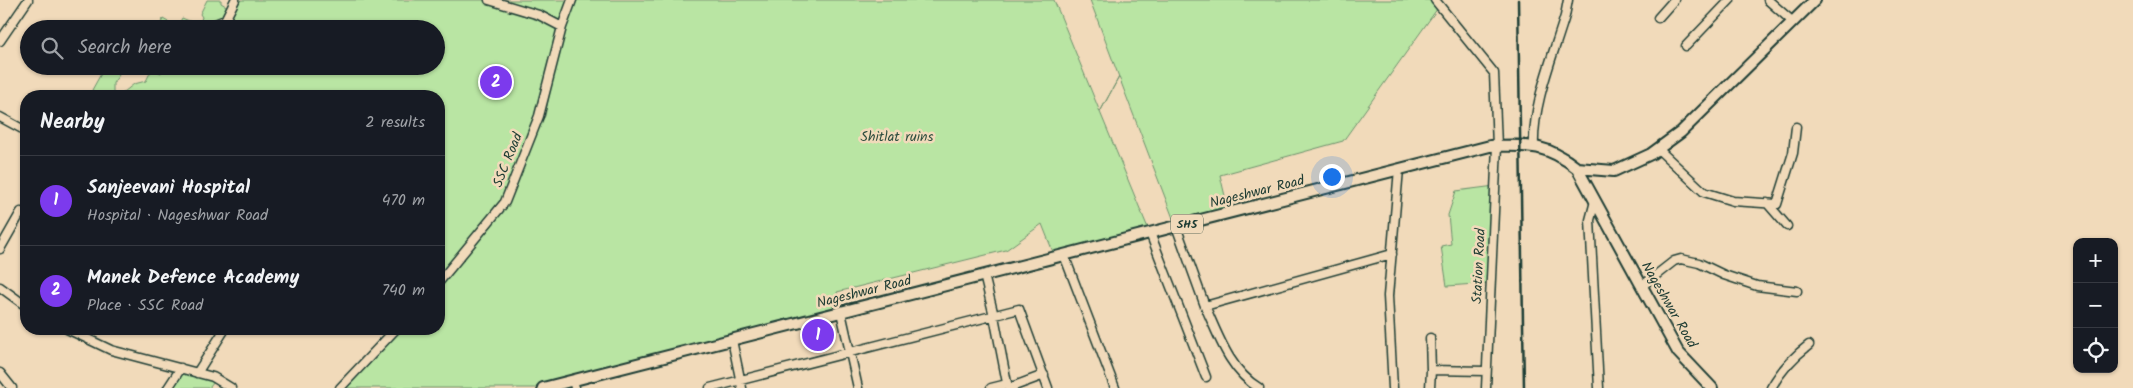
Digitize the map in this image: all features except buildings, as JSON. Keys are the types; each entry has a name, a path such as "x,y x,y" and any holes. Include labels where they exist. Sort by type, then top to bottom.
{"main road":[{"path":"1578,168 1614,171 1651,154 1681,132 1815,0"},
{"name":"Nageshwar Road","path":"543,388 574,384 732,340 1399,170 1497,146 1525,145 1560,155 1578,168 1678,352 1712,388"}],"street":[{"path":"0,40 28,0"},
{"path":"225,20 235,0"},
{"path":"489,0 539,15 562,27"},
{"name":"SSC Road","path":"445,275 505,202 539,116 562,27 572,0"},
{"name":"Station Road","path":"1435,0 1494,73 1497,146 1486,388"},
{"path":"1534,147 1537,113 1568,0"},
{"path":"1658,18 1674,0"},
{"path":"1686,46 1730,0"},
{"path":"1768,0 1792,22"},
{"path":"0,117 20,128"},
{"path":"1658,149 1704,192 1733,201 1777,204 1793,153 1796,127"},
{"path":"1393,388 1388,296 1399,170"},
{"path":"1595,201 1590,220 1599,388"},
{"path":"1767,203 1787,226"},
{"path":"0,249 20,214"},
{"path":"1176,226 1205,306 1224,350 1250,383 1259,388"},
{"path":"1150,233 1206,377"},
{"path":"1205,306 1392,254"},
{"path":"1064,255 1115,388"},
{"path":"1642,286 1674,261 1681,259 1699,263 1724,275 1757,286 1797,291"},
{"path":"984,276 1008,387"},
{"path":"0,287 20,302"},
{"path":"710,388 742,384 850,353 1019,310 1048,388"},
{"path":"841,312 858,388"},
{"path":"80,335 111,350 213,377 231,388"},
{"path":"197,373 221,335"},
{"path":"340,388 390,335"},
{"path":"1430,338 1430,388"},
{"path":"732,340 742,384"},
{"path":"1771,388 1781,371 1793,357 1809,345"},
{"path":"168,388 181,368"},
{"path":"1431,370 1486,371"},
{"path":"0,373 12,388"},
{"path":"991,388 1008,387 1044,375"}],"green space":[{"name":"Shitlat ruins","path":"207,0 221,0 221,3 231,9 235,0 1054,0 1150,233 1055,257 1042,224 1006,250 837,292 841,312 543,388 339,388 389,335 445,335 445,90 126,90 134,84 146,81 149,75 445,75 445,20 201,20 202,17 200,14","holes":["560,38 545,116 534,132"]},
{"path":"1090,0 1435,0 1440,5 1343,141 1220,175 1229,213 1176,226"},
{"path":"100,75 119,75 113,83 113,90 92,90"},
{"path":"1495,186 1490,283 1447,286 1441,246 1451,244 1448,215 1456,191"},
{"path":"180,372 215,381 209,388 170,388"}],"railway":[{"path":"1518,0 1524,388"}],"place":[{"name":"Manek Defence Academy","path":"496,82"},
{"name":"Sanjeevani Hospital","path":"818,335"}]}
